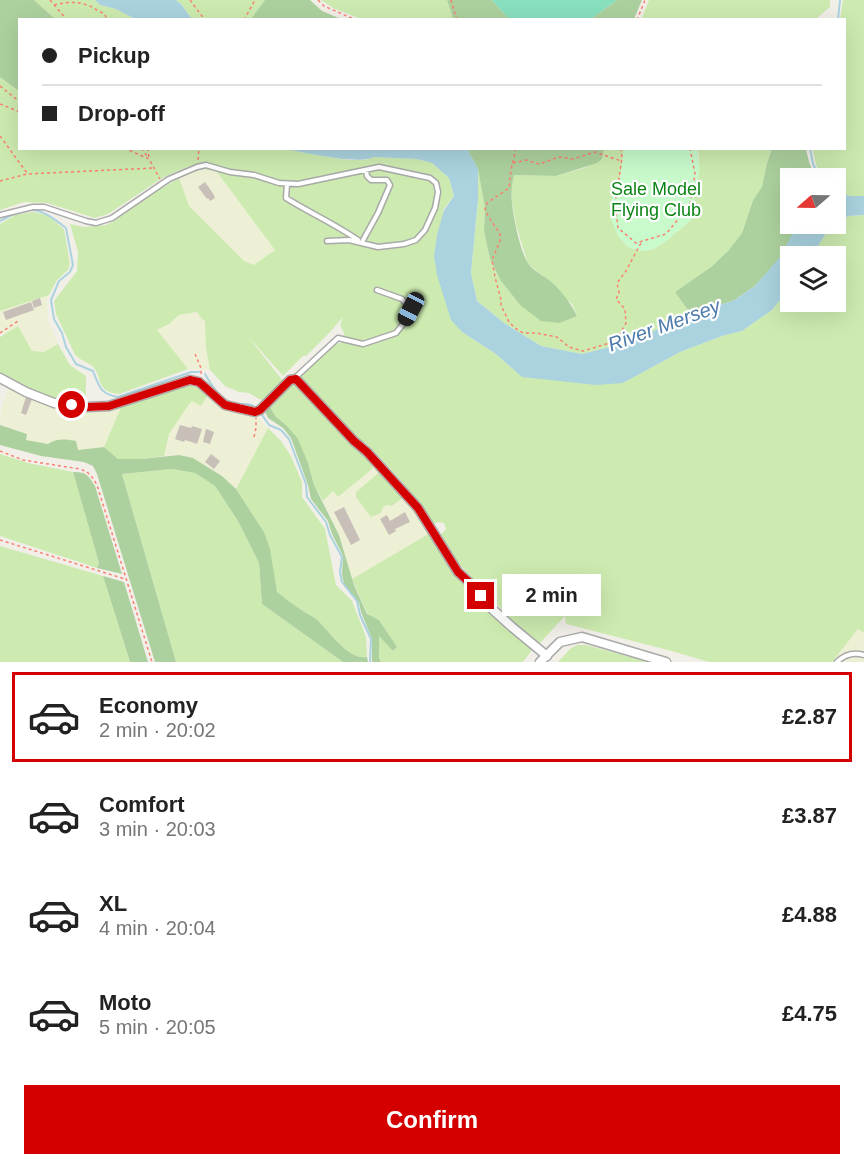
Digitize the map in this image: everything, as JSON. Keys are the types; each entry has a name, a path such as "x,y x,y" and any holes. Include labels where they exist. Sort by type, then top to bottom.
{"street":[{"path":"0,378 54,403 88,407 109,406 190,380 198,382 225,405 255,412 260,410 290,380 296,379 418,508 458,572 491,608 544,659 560,642 582,637 666,662"}],"lane":[{"path":"0,215 33,207 44,207 96,223 112,218 162,183 206,165 287,184 307,183 379,167 430,178 436,183 438,192 435,208 425,230 416,240 378,247 349,240 327,241"},
{"path":"362,242 390,185 387,180 371,180 366,170"},
{"path":"287,184 286,198 362,242"},
{"path":"296,379 297,375 338,338 363,344 396,333 411,309 402,299 377,290"},
{"path":"837,662 843,656 852,653 864,655"}],"path":[{"path":"50,0 65,18"},
{"path":"190,0 204,18"},
{"path":"245,18 255,0"},
{"path":"318,0 324,6 351,18"},
{"path":"451,0 457,18"},
{"path":"638,18 645,0"},
{"path":"54,5 79,2 92,7 106,18"},
{"path":"0,86 18,100"},
{"path":"0,104 18,111"},
{"path":"0,136 27,174"},
{"path":"128,150 149,159"},
{"path":"143,150 162,183"},
{"path":"148,150 149,159"},
{"path":"197,167 199,150"},
{"path":"515,150 509,188 487,202 485,209 500,234 500,241 492,260 501,305 515,328 522,333 536,333 557,338 569,347 583,351 613,342 626,323 625,309 616,299 619,293 617,283 642,241"},
{"path":"621,150 622,162 615,204 618,228 636,243 666,234 690,205 695,174 690,150"},
{"path":"513,163 526,160 539,164 559,157 573,159 595,153 622,162"},
{"path":"0,181 27,174 154,168"},
{"path":"0,333 18,321"},
{"path":"195,354 201,368 198,382"},
{"path":"254,436 255,412"},
{"path":"0,451 23,460 80,469 92,476 97,485 152,662"},
{"path":"0,540 126,579"}],"green space":[{"path":"0,0 34,0 54,18 18,18 18,90 0,77"},
{"path":"34,0 95,0 100,5 116,9 133,18 54,18"},
{"path":"176,0 265,0 252,18 191,18"},
{"path":"265,0 310,0 322,11 339,18 252,18"},
{"path":"321,0 447,0 453,18 358,18 333,8"},
{"path":"447,0 492,0 508,18 453,18"},
{"path":"492,0 617,0 592,18 508,18"},
{"path":"617,0 642,0 634,18 592,18"},
{"path":"649,0 830,0 830,7 818,18 642,18"},
{"path":"843,0 864,0 864,196 846,195 846,168 818,168 813,151 846,150 846,18 840,18"},
{"path":"0,77 18,90 18,150 296,150 345,159 357,160 374,157 417,159 432,163 449,178 454,196 443,210 462,332 496,354 522,377 623,383 680,352 742,331 772,310 780,300 780,312 846,312 846,246 818,246 825,234 846,234 846,218 848,216 864,215 864,633 858,629 832,662 709,662 566,624 565,616 540,643 524,633 453,557 440,535 446,529 444,523 433,524 393,472 365,442 359,442 299,377 335,344 342,343 345,336 340,325 343,317 306,356 303,356 283,376 247,335 283,381 262,400 249,393 239,392 225,386 210,370 205,321 197,312 179,315 169,324 157,330 188,369 119,394 106,390 92,366 75,355 56,314 54,301 77,271 78,252 70,224 84,227 106,225 179,178 189,206 244,261 254,265 275,250 217,172 190,166 164,177 108,214 95,218 47,203 24,202 0,210"},
{"path":"468,150 604,150 602,159 597,163 556,176 514,175 512,199 514,217 527,261 533,269 556,286 568,300 577,316 560,323 541,321 520,305 501,281 490,259 484,231 485,208 478,169"},
{"path":"604,150 624,150 620,180 612,202 618,236 628,247 641,251 654,249 666,241 690,221 694,214 694,188 697,182 699,156 697,150 772,150 762,188 753,200 742,233 711,267 675,292 690,313 633,341 582,354 541,346 504,323 477,301 471,273 478,199 478,169 485,208 484,231 490,259 501,281 520,305 560,323 577,316 572,304 556,286 528,264 516,225 512,202 514,175 556,176 584,168 602,159"},
{"name":"Sale Model Flying Club","path":"624,150 697,150 700,169 694,188 694,214 690,221 654,249 641,251 628,247 618,236 610,217 611,202 620,180"},
{"path":"772,150 806,150 811,168 780,168 780,234 793,234 787,246 780,246 780,258 755,286 733,301 690,313 675,292 711,267 728,251 742,233 753,200 762,187"},
{"path":"201,168 217,172 275,250 254,265 244,261 189,206 179,178"},
{"path":"33,212 47,215 64,229 70,264 68,270 57,280 49,295 0,311 0,224 15,215"},
{"path":"49,295 48,320 58,344 44,352 32,351 18,326 3,335 0,328 0,311"},
{"path":"197,312 205,321 210,370 188,369 157,330 169,324 179,315"},
{"path":"18,326 32,351 44,352 58,344 70,365 86,376 86,404 51,400 0,375 0,337"},
{"path":"289,384 298,385 372,465 372,469 338,497 333,491 323,501 314,485 308,463 287,426 274,416 269,405"},
{"path":"187,385 196,387 208,395 201,406 192,401 189,404 169,434 164,456 118,459 104,447 121,407"},
{"path":"8,388 58,409 80,411 121,407 104,447 77,450 26,440 26,433 0,425 1,410"},
{"path":"208,395 255,415 268,428 236,489 222,476 193,458 179,455 164,456 169,434 189,404 192,401 201,406"},
{"path":"269,405 275,416 298,439 314,485 339,535 354,585 367,614 379,620 397,647 393,651 379,636 381,662 372,662 372,639 359,603 344,584 343,556 328,521 311,499 291,438 283,428 268,418 264,409"},
{"path":"0,425 27,434 26,440 48,444 61,440 76,441 78,450 104,447 118,459 179,455 193,458 222,476 236,489 264,532 270,549 277,592 316,619 346,649 360,657 367,657 368,662 343,662 262,604 259,563 238,521 215,486 195,473 172,469 122,474 176,662 155,662 93,466 84,462 41,456 0,445"},
{"path":"268,428 291,456 302,482 302,497 325,529 336,585 352,601 366,637 367,657 360,657 346,649 316,619 277,592 264,532 236,489"},
{"path":"0,454 28,463 73,472 99,563 97,568 0,536"},
{"path":"372,465 381,471 415,509 430,533 352,579 339,535 323,501 333,491 338,497 372,469"},
{"path":"172,469 195,473 215,486 238,521 259,563 262,604 343,662 176,662 122,474"},
{"path":"381,471 400,492 402,498 392,506 383,507 381,513 371,517 356,497 356,492"},
{"path":"73,472 87,475 95,486 122,574 97,568 99,563"},
{"path":"430,533 443,557 456,574 532,650 523,662 381,662 379,635 393,651 397,647 379,620 368,615 352,579"},
{"path":"0,546 103,576 130,662 0,662"},
{"path":"103,576 124,582 148,662 130,662"},
{"path":"858,628 864,633 864,662 832,662"},
{"path":"577,645 586,645 649,662 558,662"}],"water":[{"path":"95,0 176,0 191,18 133,18 116,9 100,5"},
{"path":"292,150 468,150 478,169 478,199 471,273 477,301 504,323 541,346 582,354 633,341 690,313 733,301 755,286 780,257 780,300 772,310 742,331 680,352 623,383 596,385 522,377 496,354 462,332 451,320 437,275 434,256 444,210 454,196 449,178 432,163 417,159 374,157 357,160"},
{"path":"846,195 864,196 864,215 846,218"},
{"path":"793,234 825,234 818,246 786,246"}],"building":[{"path":"205,182 215,198 210,201 198,187"},
{"path":"40,298 42,305 34,308 32,301"},
{"path":"31,302 34,310 6,320 3,312"},
{"path":"26,397 32,399 26,415 21,413"},
{"path":"180,425 202,429 197,444 175,439"},
{"path":"206,429 214,432 210,444 203,442"},
{"path":"211,454 220,461 214,469 205,462"},
{"path":"344,507 360,540 351,545 334,512"},
{"path":"405,512 410,522 395,529 396,531 389,535 380,519 387,515 390,521"}],"waterway":[{"path":"838,18 840,0"},
{"path":"810,150 815,168"},
{"path":"0,221 20,212 34,210 49,216 66,228 73,265 70,272 59,281 51,300 54,319 76,364 93,371 99,385 107,394 118,397 191,372 199,372"},
{"path":"205,374 224,398 236,404 251,405 256,408"},
{"path":"260,412 269,425 281,430 289,439 306,484 307,497 326,522 342,557 340,572 342,582 357,601 360,615 371,639 370,662"}],"route":[{"path":"72,405 109,406 190,380 199,382 225,405 255,412 260,410 290,380 296,379 418,508 458,572 481,596"}],"water label":[{"name":"River Mersey","path":"664,325"}]}
